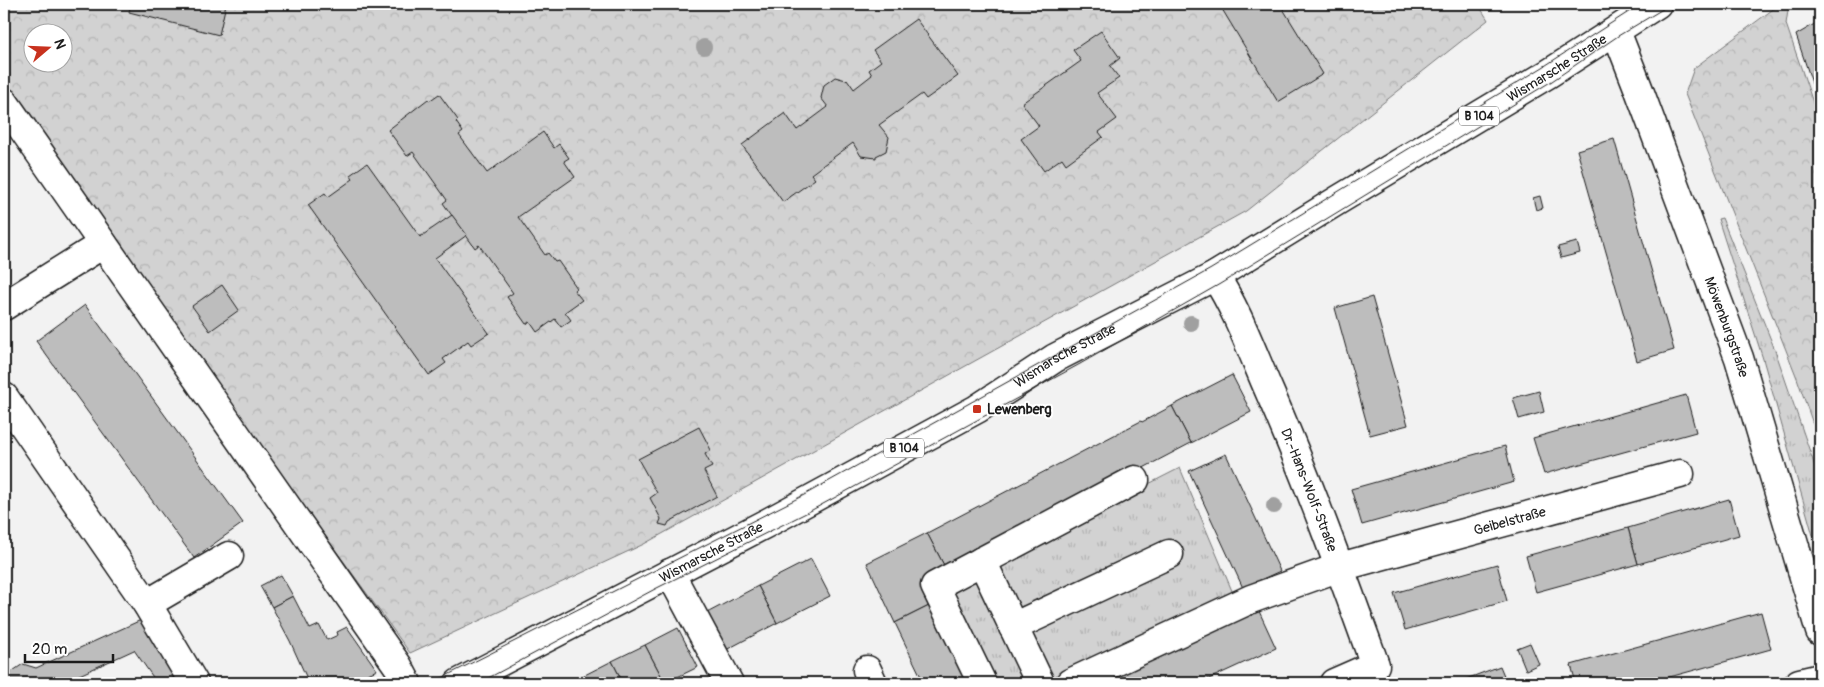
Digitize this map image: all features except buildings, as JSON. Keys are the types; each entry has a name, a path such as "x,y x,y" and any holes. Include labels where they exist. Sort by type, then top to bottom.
{"street":[{"name":"Wismarsche Straße","path":"472,680 977,410 1055,358 1215,276 1548,74 1656,4"},
{"name":"Möwenburgstraße","path":"1616,31 1640,90 1739,358 1820,631"},
{"path":"4,102 398,666 407,683"},
{"path":"4,306 103,244"},
{"name":"Dr.-Hans-Wolf-Straße","path":"1215,276 1240,322 1279,413 1340,567 1375,665 1334,683"},
{"path":"4,397 147,604 194,683"},
{"name":"Geibelstraße","path":"1070,683 1251,599 1340,567 1680,474"},
{"path":"982,683 935,586 1134,480"},
{"path":"1014,627 1169,554"},
{"path":"147,604 229,556"},
{"path":"982,561 1040,683"},
{"path":"670,573 729,683"},
{"path":"1799,683 1820,678"}],"green space":[{"path":"4,4 1478,4 1488,20 1246,211 644,544 410,653 4,93"},
{"path":"1780,4 1789,4 1786,24 1820,123 1820,444 1797,378 1685,94 1694,68"},
{"path":"1722,218 1775,350 1820,481 1820,560 1763,359 1718,219"},
{"path":"1180,468 1238,605 1074,683 979,683 934,593"}],"tram line":[{"path":"432,683 804,495 1211,269 1543,67 1641,4"},
{"path":"479,683 655,589 812,510 1080,364 1220,284 1552,81 1618,36 1671,4"}],"place":[{"name":"Lewenberg","path":"977,409"}]}
